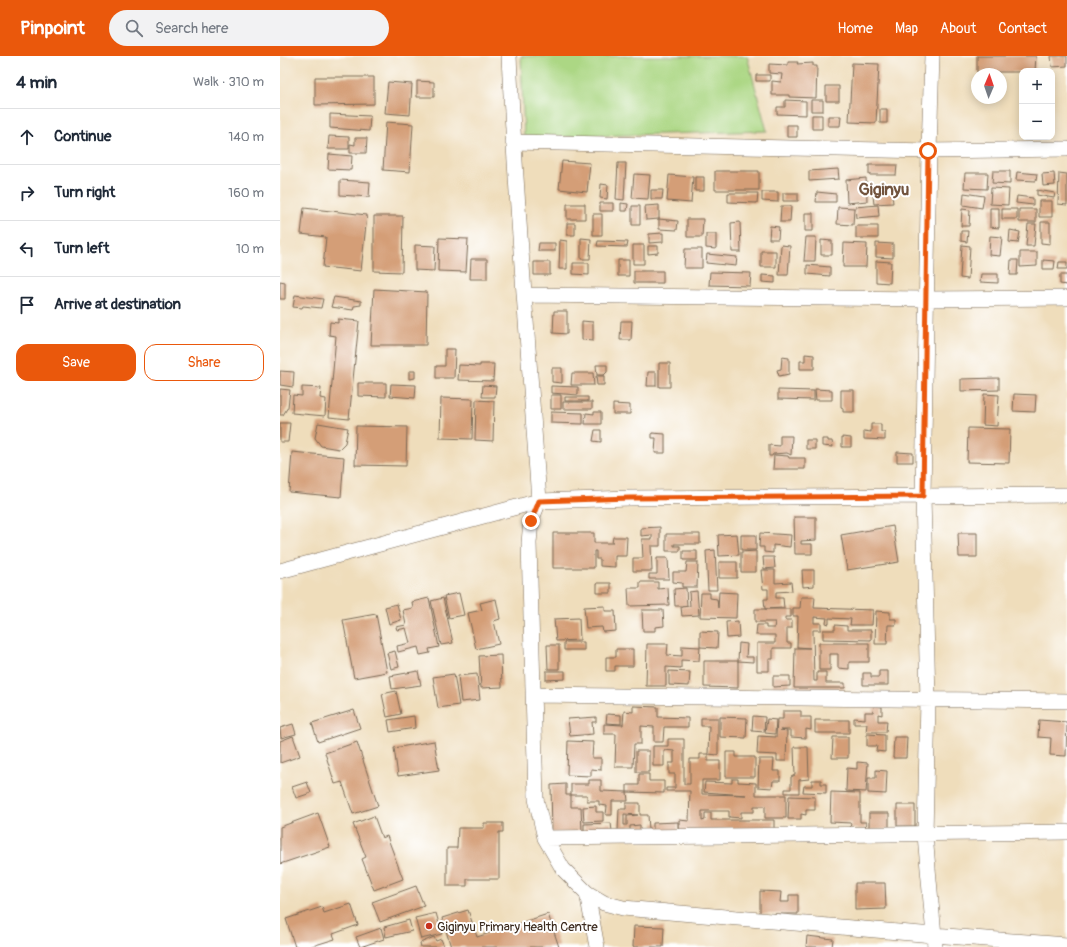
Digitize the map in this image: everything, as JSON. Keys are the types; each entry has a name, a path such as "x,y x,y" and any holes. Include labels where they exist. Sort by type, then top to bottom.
{"street":[{"path":"509,56 513,142 539,501 531,521 529,543 536,799 545,838 564,869 587,893 604,903 623,908 934,941 1067,945"},
{"path":"932,56 928,151 923,496 928,700 925,835 934,941"},
{"path":"513,142 928,151 1067,149"},
{"path":"525,295 926,299 1067,298"},
{"path":"280,571 539,501 630,498 1067,495"},
{"path":"533,695 1067,702"},
{"path":"545,838 925,835 1005,832 1067,832"},
{"path":"587,893 597,947"}],"green space":[{"path":"521,56 747,56 767,131 524,138"}],"building":[{"path":"977,56 1036,56 1035,68 1019,68 1019,72 1007,72 1007,68 977,68"},
{"path":"1051,56 1067,56 1067,66 1052,67"},
{"path":"788,62 798,62 797,64 813,63 813,66 817,66 816,98 772,95 772,81 781,82 782,74 769,73 769,64 788,65"},
{"path":"852,63 879,64 876,123 849,122"},
{"path":"756,75 770,75 770,81 756,81"},
{"path":"315,77 374,77 374,104 315,105"},
{"path":"417,81 434,82 434,97 417,97"},
{"path":"388,82 412,84 410,115 385,113"},
{"path":"826,86 839,86 839,101 826,101"},
{"path":"785,100 806,101 806,115 777,114 777,107 785,107"},
{"path":"811,100 823,100 823,111 811,111"},
{"path":"880,109 887,109 887,123 880,123"},
{"path":"330,114 370,116 369,131 330,128"},
{"path":"812,115 822,115 822,129 812,129"},
{"path":"828,116 841,116 840,126 828,126"},
{"path":"386,122 413,124 410,172 383,170"},
{"path":"787,125 797,125 797,137 787,137"},
{"path":"329,136 349,137 349,149 328,149"},
{"path":"355,138 367,138 366,153 350,153 350,144 355,145"},
{"path":"329,154 352,156 351,170 328,169"},
{"path":"562,161 590,163 587,192 559,189"},
{"path":"618,163 626,163 624,200 616,199"},
{"path":"869,165 897,165 896,175 869,175"},
{"path":"838,169 839,179 809,181 809,171"},
{"path":"715,171 759,171 759,190 715,190"},
{"path":"993,171 1010,171 1010,184 992,183"},
{"path":"1017,172 1037,174 1036,181 1016,180"},
{"path":"965,173 988,173 987,189 964,188"},
{"path":"1054,173 1055,185 1043,186 1042,174"},
{"path":"1059,173 1067,174 1067,205 1058,204"},
{"path":"634,174 650,175 648,199 632,198"},
{"path":"669,175 693,177 691,203 667,201"},
{"path":"695,177 704,177 704,191 695,191"},
{"path":"866,178 867,201 847,203 846,180"},
{"path":"340,180 370,182 369,197 340,195"},
{"path":"601,184 608,185 607,199 600,198"},
{"path":"891,186 893,203 874,204 872,188"},
{"path":"991,188 1009,189 1008,205 990,204"},
{"path":"651,190 663,190 662,199 651,199"},
{"path":"1037,190 1055,193 1054,198 1037,195"},
{"path":"762,192 778,192 778,202 762,201"},
{"path":"817,192 836,194 836,202 816,202"},
{"path":"728,193 758,193 757,203 728,202"},
{"path":"783,193 798,193 798,201 783,201"},
{"path":"964,193 984,196 982,208 963,205"},
{"path":"1017,196 1033,198 1033,205 1016,203"},
{"path":"1039,201 1052,201 1052,217 1039,217"},
{"path":"600,203 613,203 613,211 600,211"},
{"path":"621,203 628,204 627,211 621,211"},
{"path":"567,204 585,204 585,219 567,219"},
{"path":"659,205 659,219 646,220 645,206"},
{"path":"878,205 879,216 856,218 855,207"},
{"path":"632,206 640,206 640,225 632,225"},
{"path":"781,206 791,206 790,222 780,222"},
{"path":"838,207 854,208 853,225 837,224"},
{"path":"304,208 367,215 361,271 323,267 326,237 301,234"},
{"path":"990,208 999,208 999,228 990,227"},
{"path":"962,209 970,210 969,226 961,226"},
{"path":"1002,209 1017,209 1017,219 1002,219"},
{"path":"1019,209 1036,209 1036,222 1019,222"},
{"path":"805,213 813,213 813,231 805,231"},
{"path":"593,214 602,214 602,235 593,235"},
{"path":"374,216 403,216 402,272 374,271"},
{"path":"659,219 678,221 677,230 659,229"},
{"path":"687,219 703,219 702,237 687,237"},
{"path":"740,222 741,252 732,252 731,223"},
{"path":"1041,222 1050,222 1050,244 1041,243"},
{"path":"567,223 575,223 575,235 567,235"},
{"path":"1028,224 1036,224 1034,246 1026,246"},
{"path":"770,226 779,227 778,239 769,239"},
{"path":"856,226 878,226 878,238 856,238"},
{"path":"1010,230 1020,232 1018,243 1009,242"},
{"path":"961,231 968,231 967,242 961,241"},
{"path":"663,233 663,242 649,243 649,234"},
{"path":"706,234 716,234 716,249 706,248"},
{"path":"990,236 1002,237 1000,256 989,255"},
{"path":"806,237 816,237 815,261 804,261"},
{"path":"439,238 468,239 466,272 438,271"},
{"path":"581,238 591,239 590,259 581,259"},
{"path":"560,240 567,241 567,269 559,269"},
{"path":"821,240 832,241 832,255 821,255"},
{"path":"598,241 628,242 627,247 597,246"},
{"path":"539,243 555,243 555,251 538,251"},
{"path":"844,243 867,244 866,267 843,267"},
{"path":"876,243 893,244 893,258 876,257"},
{"path":"415,245 435,246 434,271 415,270"},
{"path":"633,245 644,245 644,264 633,264"},
{"path":"781,245 790,246 788,275 779,275"},
{"path":"962,245 970,246 968,279 960,278"},
{"path":"648,246 658,246 658,253 648,254"},
{"path":"685,249 702,249 702,268 684,268"},
{"path":"761,251 776,251 776,267 761,267"},
{"path":"1020,252 1037,252 1037,266 1020,267"},
{"path":"707,254 737,257 736,266 706,263"},
{"path":"471,259 487,259 487,279 470,279"},
{"path":"618,260 629,260 629,276 618,276"},
{"path":"1011,260 1018,260 1017,275 1010,275"},
{"path":"1043,260 1055,261 1054,269 1043,269"},
{"path":"876,261 891,262 890,283 876,282"},
{"path":"534,262 550,262 550,275 534,275"},
{"path":"1059,262 1067,262 1067,269 1058,269"},
{"path":"573,263 589,263 589,275 573,274"},
{"path":"807,265 830,267 830,276 807,274"},
{"path":"634,271 663,271 663,283 634,283"},
{"path":"710,272 751,273 750,286 709,285"},
{"path":"981,274 998,274 998,283 980,282"},
{"path":"762,275 775,276 775,283 762,282"},
{"path":"1060,275 1067,275 1067,285 1060,284"},
{"path":"280,281 285,282 285,299 280,299"},
{"path":"374,289 427,292 426,345 371,345"},
{"path":"295,295 323,299 321,308 303,306 302,308 293,307"},
{"path":"334,297 361,301 361,305 354,306 353,310 331,307"},
{"path":"554,311 567,311 567,334 553,333"},
{"path":"338,319 359,321 349,419 329,417 336,336 329,335 330,322 338,323"},
{"path":"582,321 593,322 593,341 582,340"},
{"path":"621,321 632,321 631,340 620,340"},
{"path":"445,349 455,349 454,378 436,378 436,366 445,366"},
{"path":"805,354 814,355 814,369 800,369 800,361 805,361"},
{"path":"782,357 789,358 789,374 779,376 777,370 781,369"},
{"path":"659,363 670,363 670,387 659,387"},
{"path":"480,364 494,364 493,381 458,380 459,365 480,366"},
{"path":"596,365 607,365 607,372 604,375 597,375"},
{"path":"552,368 562,368 562,383 552,382"},
{"path":"280,371 294,372 293,387 280,385"},
{"path":"409,371 415,371 415,378 409,379"},
{"path":"648,372 656,372 656,386 647,386"},
{"path":"572,373 593,373 594,385 571,385"},
{"path":"596,376 604,376 604,385 597,385"},
{"path":"999,378 999,390 961,391 961,379"},
{"path":"358,383 386,383 386,397 358,396"},
{"path":"391,384 416,385 415,398 390,396"},
{"path":"483,385 496,386 495,397 482,397"},
{"path":"551,386 578,387 578,395 551,393"},
{"path":"302,387 321,388 320,398 326,399 325,416 292,413 293,395 302,396"},
{"path":"280,389 290,390 288,407 283,415 280,415"},
{"path":"815,389 832,390 832,400 816,400"},
{"path":"778,390 814,391 814,400 778,399"},
{"path":"841,390 854,390 854,412 843,412 843,408 841,407"},
{"path":"984,394 999,395 997,426 983,425"},
{"path":"1014,394 1036,395 1035,412 1013,411"},
{"path":"551,395 561,395 561,409 551,409"},
{"path":"565,397 588,397 588,401 565,401"},
{"path":"441,398 473,399 472,439 440,438"},
{"path":"476,400 494,401 493,441 475,440"},
{"path":"563,402 592,402 592,409 563,409"},
{"path":"613,404 630,405 630,414 613,414"},
{"path":"551,412 583,413 583,424 551,423"},
{"path":"594,412 601,412 601,424 585,424 586,413 594,414"},
{"path":"280,423 290,423 288,442 280,442"},
{"path":"318,423 348,428 345,443 339,449 321,446 315,438"},
{"path":"871,424 881,424 881,432 885,432 885,440 864,439 864,431 871,432"},
{"path":"356,426 407,427 406,466 355,465"},
{"path":"968,428 1010,429 1009,463 967,462"},
{"path":"595,430 601,430 601,442 593,441"},
{"path":"652,433 665,434 665,453 655,453 656,438 652,438"},
{"path":"780,436 792,436 791,455 787,453 773,454 772,456 769,456 769,445 780,446"},
{"path":"842,437 851,438 851,447 842,447"},
{"path":"822,439 832,441 833,447 822,446"},
{"path":"806,440 815,440 815,449 806,449"},
{"path":"292,452 344,457 341,497 289,492"},
{"path":"897,452 913,453 913,462 897,462"},
{"path":"774,455 788,456 789,458 805,458 805,469 773,469"},
{"path":"794,517 816,517 816,540 801,541 801,544 812,544 812,554 795,554"},
{"path":"893,526 899,562 847,570 841,535"},
{"path":"660,527 660,546 651,546 652,571 633,571 633,558 643,558 642,539 652,539 652,535 641,536 641,528"},
{"path":"553,533 594,533 594,543 612,543 613,537 627,537 626,556 615,556 615,567 600,566 600,559 596,559 596,551 594,551 594,568 553,568"},
{"path":"760,533 791,535 790,547 773,545 773,553 764,552 764,547 759,547"},
{"path":"958,533 977,533 977,557 959,557"},
{"path":"666,534 700,534 700,544 674,544 674,546 680,546 680,551 666,551"},
{"path":"737,534 739,555 719,556 718,535"},
{"path":"741,535 756,535 756,550 741,550"},
{"path":"715,550 717,590 708,590 706,551"},
{"path":"683,551 697,551 697,560 683,560"},
{"path":"756,551 756,572 741,572 741,552"},
{"path":"763,557 774,557 775,568 764,569"},
{"path":"657,558 668,558 669,579 649,579 649,574 657,574"},
{"path":"687,562 698,562 697,587 682,587 682,583 673,582 673,572 686,572"},
{"path":"719,562 737,562 737,578 719,578"},
{"path":"761,570 775,570 775,583 791,582 792,591 776,592 776,598 783,598 784,608 765,609 764,599 768,599 768,589 763,589"},
{"path":"802,570 814,570 814,586 803,587"},
{"path":"640,582 658,582 658,589 668,588 669,605 629,606 628,588 640,588"},
{"path":"597,583 611,583 611,593 597,593"},
{"path":"686,588 687,606 675,606 674,589"},
{"path":"697,591 699,615 682,616 681,607 690,606 689,592"},
{"path":"719,592 737,593 736,618 700,617 701,593 710,593 710,598 717,599 718,608"},
{"path":"459,593 464,615 449,618 444,596"},
{"path":"801,597 815,597 814,608 873,610 872,625 850,625 851,619 829,618 829,624 826,623 827,618 814,617 814,623 821,623 821,630 813,630 814,681 817,681 817,672 826,672 826,683 845,683 845,688 794,688 795,648 810,648 797,647 798,616 793,616 793,608 800,608"},
{"path":"429,598 439,647 429,649 430,653 420,655 418,647 398,652 397,646 410,643 406,628 397,630 396,627 406,625 403,610 413,608 412,602"},
{"path":"443,598 453,643 441,645 431,601"},
{"path":"496,599 500,619 494,621 499,644 476,649 468,613 482,610 480,603"},
{"path":"397,604 401,620 389,624 385,607"},
{"path":"605,606 605,611 615,611 616,631 603,632 602,627 586,628 584,607"},
{"path":"755,609 791,609 791,617 785,617 785,620 792,620 792,628 787,628 787,643 791,643 791,648 773,648 773,659 769,659 769,671 757,671 757,643 775,643 775,635 756,635 757,625 766,625 766,628 774,628 775,622 755,622"},
{"path":"642,610 663,610 664,626 655,627 655,631 643,631"},
{"path":"876,611 890,612 890,619 896,619 896,625 888,625 887,644 875,644"},
{"path":"376,614 387,672 354,678 343,620"},
{"path":"579,618 580,640 556,641 554,619"},
{"path":"738,621 739,637 727,638 726,622"},
{"path":"835,625 847,626 847,630 871,630 871,640 823,639 823,630 835,630"},
{"path":"700,631 718,632 717,648 700,647"},
{"path":"564,642 584,642 584,650 564,650"},
{"path":"739,643 747,644 746,657 753,657 753,662 738,661"},
{"path":"819,643 869,643 869,662 849,662 849,669 838,668 838,654 830,654 830,670 819,670"},
{"path":"647,644 668,644 667,655 682,656 682,646 700,647 699,661 681,660 681,668 666,667 666,686 646,686"},
{"path":"547,645 559,645 559,669 548,669"},
{"path":"616,649 633,649 633,666 615,666 615,671 606,671 606,657 616,657"},
{"path":"395,651 399,667 391,669 387,653"},
{"path":"501,655 502,687 481,688 479,656"},
{"path":"704,661 738,661 738,688 704,687"},
{"path":"418,671 421,685 392,689 390,676"},
{"path":"546,671 565,671 565,679 546,680"},
{"path":"669,671 690,672 689,686 669,685"},
{"path":"879,671 888,671 888,685 863,685 863,673 871,673 871,677 879,677"},
{"path":"454,674 459,705 438,708 433,677"},
{"path":"477,674 480,700 461,702 458,676"},
{"path":"773,676 790,676 790,686 773,687"},
{"path":"396,691 401,714 387,717 382,694"},
{"path":"633,706 658,707 658,717 688,718 688,727 664,727 663,742 654,742 654,727 641,726 641,744 634,744 633,767 615,767 616,734 604,734 604,724 623,725 624,711 633,712"},
{"path":"874,706 882,707 882,715 878,714 878,721 887,721 886,732 866,732 867,724 854,724 854,718 865,719 865,712 873,712"},
{"path":"354,710 360,728 318,742 312,723"},
{"path":"783,711 801,711 801,717 811,717 811,730 806,729 806,738 791,737 791,730 780,730 787,731 786,761 777,761 777,755 757,754 758,736 776,737 777,719 783,719"},
{"path":"607,714 621,715 621,724 606,723"},
{"path":"414,716 415,728 390,732 388,720"},
{"path":"753,716 765,717 764,732 752,731"},
{"path":"596,717 596,722 592,722 593,734 570,736 568,719"},
{"path":"720,717 747,718 746,738 720,737"},
{"path":"701,718 718,718 718,755 708,754 709,726 701,726"},
{"path":"767,719 776,720 775,734 765,733"},
{"path":"815,720 849,720 849,733 815,733"},
{"path":"1039,720 1067,722 1066,756 1050,755 1051,738 1038,737"},
{"path":"293,724 296,734 281,738 280,728"},
{"path":"867,734 885,735 885,752 876,751 877,746 867,746"},
{"path":"293,736 300,756 280,763 280,741"},
{"path":"833,737 848,737 848,758 832,758"},
{"path":"894,737 907,737 906,758 893,758"},
{"path":"668,739 684,739 684,784 690,784 690,759 700,759 700,754 708,754 708,761 720,761 720,780 702,780 702,794 746,795 704,792 705,782 732,783 732,779 738,779 738,782 756,783 756,795 786,795 786,818 765,818 765,806 754,806 754,812 741,812 741,818 729,817 729,811 702,811 702,821 705,820 705,813 711,813 711,820 774,820 774,832 679,833 679,820 689,821 690,791 666,791 666,788 675,788 675,774 669,774 669,763 674,763 674,751 664,750 664,766 653,766 653,746 668,746"},
{"path":"434,741 439,770 398,776 394,748"},
{"path":"568,741 593,742 592,758 601,758 601,770 591,769 591,776 567,775"},
{"path":"357,742 378,806 353,814 342,782 335,784 325,753"},
{"path":"794,747 808,747 809,779 799,780 799,793 785,793 785,789 791,789 791,777 795,775"},
{"path":"636,751 649,751 649,772 636,772"},
{"path":"726,752 736,752 736,757 755,757 755,777 726,777"},
{"path":"759,759 774,759 773,771 780,771 780,781 773,781 772,788 758,787"},
{"path":"857,762 868,763 866,792 846,791 847,768 857,769"},
{"path":"876,770 887,771 886,794 868,793 868,778 876,778"},
{"path":"639,774 649,774 649,781 664,781 664,793 627,792 627,785 639,785"},
{"path":"589,780 601,780 601,791 627,792 628,801 612,801 612,815 606,815 607,806 599,805 599,801 587,801 587,795 571,795 571,784 589,784"},
{"path":"812,780 821,780 821,784 826,784 826,793 803,792 804,786 812,786"},
{"path":"307,782 311,793 296,798 292,787"},
{"path":"566,784 566,795 571,795 571,807 581,807 582,832 552,833 551,785"},
{"path":"831,792 860,793 860,822 866,822 865,829 850,829 851,823 830,822"},
{"path":"789,796 815,797 815,810 806,810 806,815 801,814 801,819 788,819"},
{"path":"626,803 640,803 640,815 648,815 649,830 640,830 640,825 630,826 630,831 618,831 619,809 626,809","holes":["624,814 638,815 627,816 627,825 624,825"]},
{"path":"897,805 915,805 915,826 897,826"},
{"path":"596,806 596,812 603,812 603,821 584,822 583,807"},
{"path":"318,813 330,847 280,864 280,827"},
{"path":"869,813 889,813 889,829 869,830"},
{"path":"374,816 382,838 387,836 403,879 374,890 362,859 366,857 353,824"},
{"path":"678,822 678,831 653,832 653,823"},
{"path":"484,823 503,823 503,832 499,832 499,879 467,879 467,886 447,886 447,848 457,848 458,828 484,828"},
{"path":"611,823 612,831 584,833 584,824"},
{"path":"855,883 885,883 886,909 855,910"},
{"path":"416,886 424,906 380,922 372,902"},
{"path":"760,891 781,892 780,902 789,902 789,895 798,895 798,914 760,914"},
{"path":"351,904 358,925 333,934 335,939 309,947 295,947 286,919 322,907 324,913"},
{"path":"468,910 477,937 548,914 559,947 451,947 442,918"},
{"name":"Giginyu Primary Health Centre","path":"436,913 442,934 421,939 415,918"},
{"path":"409,920 412,931 386,937 384,927"},
{"path":"634,926 664,927 663,947 633,947"},
{"path":"381,928 384,939 360,947 356,937"},
{"path":"807,936 833,939 832,947 806,947"},
{"path":"434,937 436,941 441,939 444,946 421,947 420,943"}],"place":[{"name":"Giginyu Primary Health Centre","path":"429,926"}],"district":[{"name":"Giginyu","path":"884,189"}],"route":[{"path":"531,521 539,501 630,498 923,496 928,151"}]}
